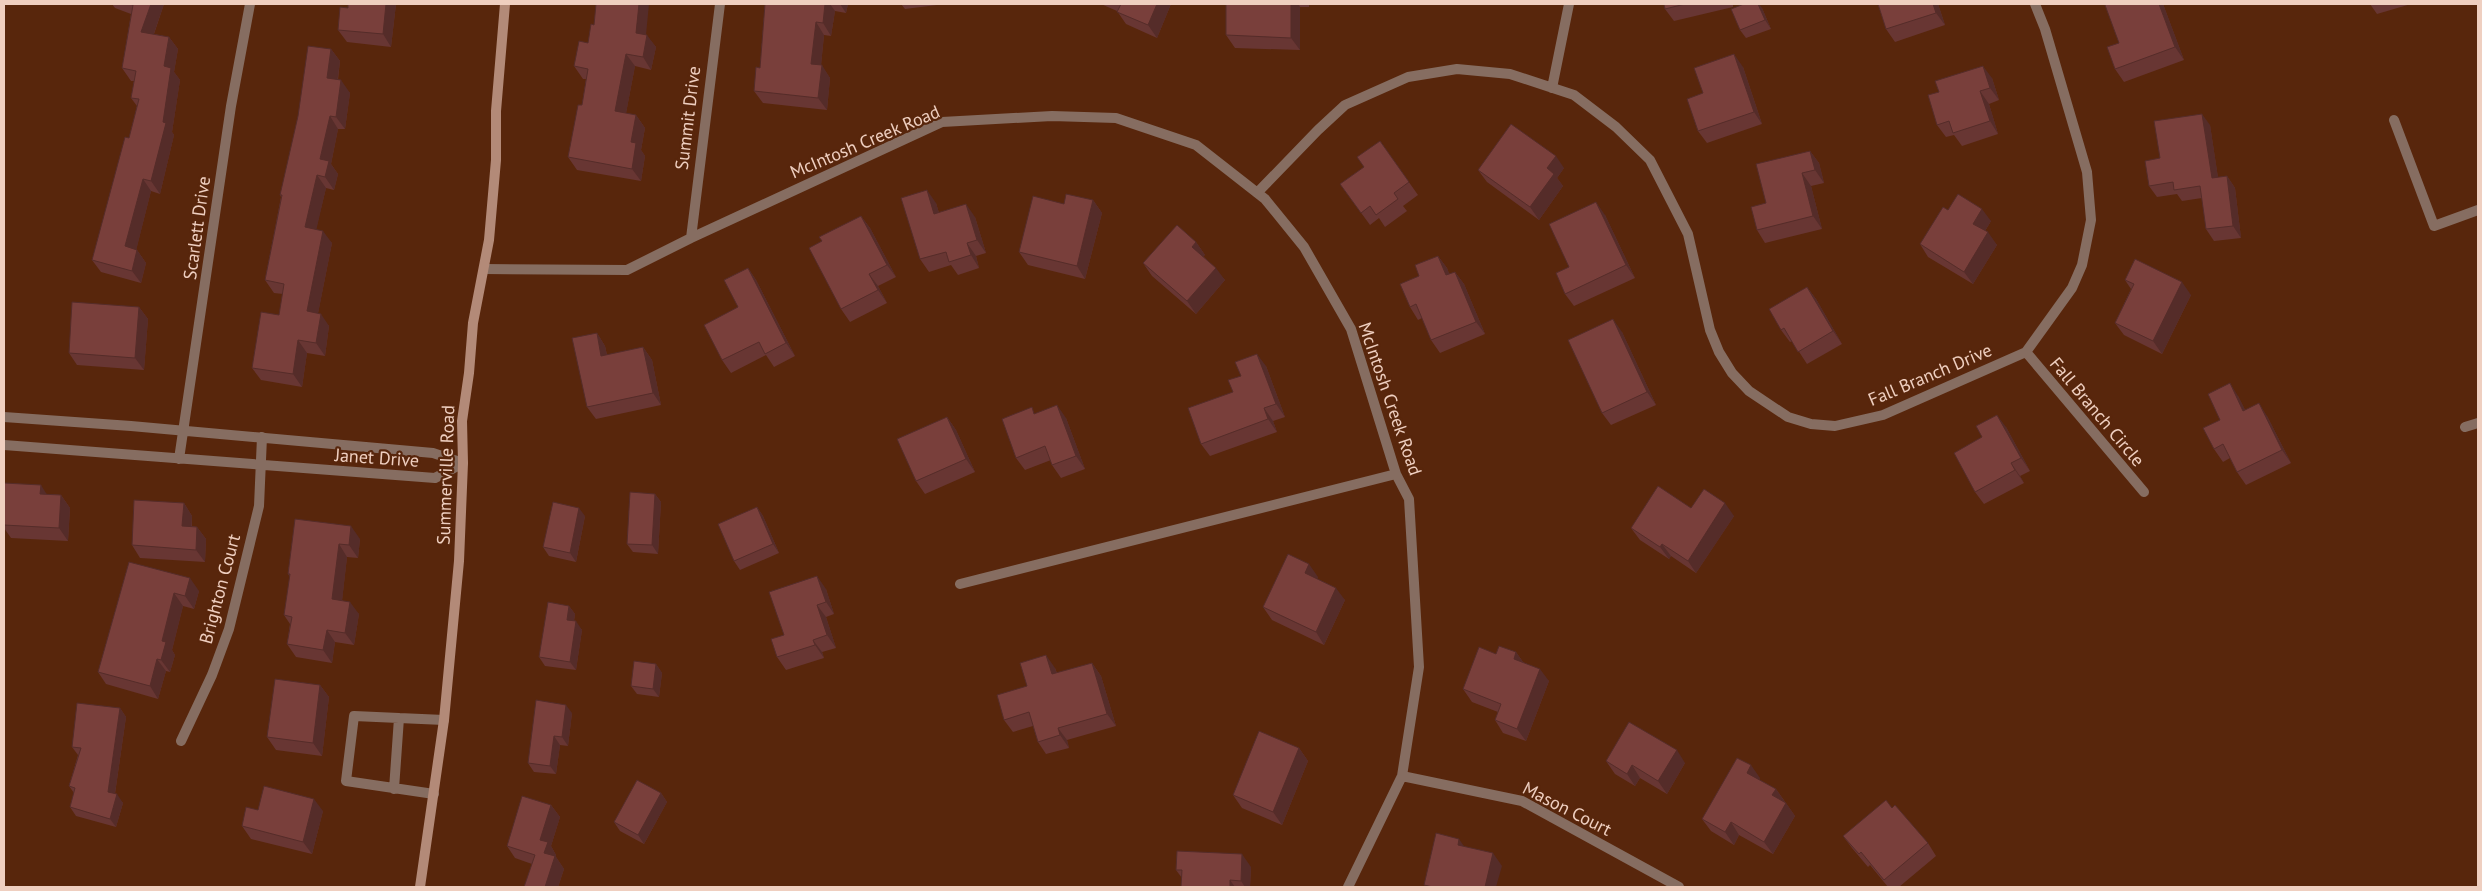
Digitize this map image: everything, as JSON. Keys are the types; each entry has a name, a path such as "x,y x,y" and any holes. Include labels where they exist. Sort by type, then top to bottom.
{"main road":[{"name":"Summerville Road","path":"420,887 444,720 459,561 463,463 462,421 469,373 473,324 489,240 496,111 505,4"}],"street":[{"name":"Scarlett Drive","path":"179,458 231,106 250,4"},
{"name":"Summit Drive","path":"691,238 720,4"},
{"path":"1552,88 1569,4"},
{"path":"2026,352 2072,288 2082,265 2091,220 2087,172 2045,29 2035,4"},
{"name":"Fall Branch Drive","path":"1258,193 1318,130 1346,105 1408,77 1457,69 1510,74 1574,95 1616,127 1650,160 1688,234 1710,330 1719,352 1732,373 1748,391 1788,417 1810,424 1835,426 1884,415 2026,352"},
{"name":"McIntosh Creek Road","path":"484,269 627,270 691,238 942,122 1052,116 1116,118 1196,145 1258,193 1304,247 1351,329 1396,474 1409,499 1419,667 1402,776 1348,887"},
{"path":"2394,120 2434,226 2478,210"},
{"name":"Fall Branch Circle","path":"2026,352 2144,492"},
{"name":"Janet Drive","path":"4,417 262,437 433,453 463,463"},
{"path":"2465,427 2478,423"},
{"name":"Brighton Court","path":"181,741 212,676 229,629 259,506 262,437"},
{"name":"Janet Drive","path":"4,445 435,478 463,463"},
{"path":"960,584 1396,474"},
{"path":"434,794 346,781 354,716 444,720"},
{"path":"394,789 399,718"},
{"name":"Mason Court","path":"1402,776 1522,801 1679,887"}],"building":[{"path":"129,4 151,4 141,32 169,37 164,66 171,68 163,122 166,123 151,181 143,179 125,246 137,250 132,271 92,260 125,137 129,138 139,99 131,98 136,71 122,68 133,5"},
{"path":"348,4 386,4 383,34 338,30 340,7 348,8"},
{"path":"596,4 639,4 636,33 647,35 643,57 626,54 615,111 636,115 631,142 636,143 632,169 568,157 578,105 582,105 588,69 574,66 579,41 588,43 591,24 594,25"},
{"path":"765,4 825,4 823,23 816,22 811,64 822,65 818,98 754,91 756,67 760,68"},
{"path":"1121,4 1157,4 1148,25 1117,12"},
{"path":"1226,4 1291,4 1291,38 1226,35"},
{"path":"1664,4 1685,4 1665,9"},
{"path":"1744,4 1758,4 1765,20 1740,30 1731,9"},
{"path":"1878,4 1933,4 1936,13 1886,29"},
{"path":"2159,4 2175,47 2115,69 2107,47 2119,43 2105,5"},
{"path":"308,46 331,49 327,78 341,80 336,117 330,116 320,159 329,161 325,177 317,175 305,227 323,231 307,311 321,314 316,343 298,340 293,374 252,368 261,312 279,315 284,284 265,280 282,195 280,195 298,116"},
{"path":"1734,54 1754,112 1698,131 1687,99 1703,93 1694,68"},
{"path":"1983,66 1990,88 1980,91 1990,121 1953,133 1949,121 1937,125 1928,95 1939,92 1935,81"},
{"path":"2202,114 2212,178 2227,176 2233,226 2206,229 2200,186 2174,190 2173,182 2149,186 2145,161 2160,158 2154,121"},
{"path":"1511,124 1556,156 1547,168 1554,174 1530,207 1478,170"},
{"path":"1380,141 1409,182 1394,193 1398,199 1376,215 1370,206 1361,213 1340,184 1364,167 1357,157"},
{"path":"1810,151 1815,170 1802,173 1813,216 1757,230 1751,207 1766,203 1756,164"},
{"path":"927,190 934,214 966,204 977,240 967,243 971,255 949,262 946,252 920,259 901,198"},
{"path":"1066,194 1093,200 1077,266 1019,252 1033,196 1064,204"},
{"path":"1958,194 1982,209 1973,224 1988,232 1964,272 1920,244 1943,207 1948,210"},
{"path":"1596,202 1626,265 1565,294 1556,273 1569,267 1549,224"},
{"path":"861,216 887,265 869,274 878,290 841,309 809,248 822,241 819,237"},
{"path":"1177,225 1196,242 1192,247 1216,268 1187,301 1143,263"},
{"path":"1438,256 1446,275 1455,272 1476,322 1431,340 1416,304 1410,307 1400,284 1419,276 1415,265"},
{"path":"2135,259 2182,282 2153,341 2115,323 2134,284 2125,280"},
{"path":"748,268 786,343 765,354 759,342 722,360 704,325 738,307 724,280"},
{"path":"1807,287 1833,331 1798,352 1784,328 1781,330 1769,309"},
{"path":"72,302 139,307 135,358 69,353"},
{"path":"1613,319 1647,392 1602,413 1568,340"},
{"path":"597,333 601,356 643,347 653,393 587,407 572,338"},
{"path":"1257,354 1276,404 1264,408 1268,419 1201,444 1188,408 1233,392 1228,380 1241,376 1235,362"},
{"path":"2230,383 2243,411 2259,403 2282,450 2237,472 2223,444 2214,449 2203,428 2220,420 2208,394"},
{"path":"1057,405 1076,456 1052,465 1045,446 1016,458 1002,419 1032,407 1034,414"},
{"path":"1997,415 2021,458 2011,463 2015,470 1975,492 1954,453 1982,437 1976,426"},
{"path":"947,417 966,459 916,481 897,439"},
{"path":"4,483 41,485 40,494 61,495 59,528 4,525"},
{"path":"1658,486 1691,508 1704,489 1725,503 1688,561 1662,544 1660,547 1631,528"},
{"path":"630,492 655,494 652,545 627,544"},
{"path":"134,500 184,503 182,526 197,527 196,550 132,545"},
{"path":"553,502 579,508 570,553 543,547"},
{"path":"757,507 773,544 734,561 718,524"},
{"path":"295,519 351,526 349,545 339,544 332,599 350,602 345,633 327,630 323,650 287,644 292,617 284,615"},
{"path":"1288,554 1309,564 1305,573 1336,588 1316,632 1263,607"},
{"path":"129,562 190,578 185,596 174,593 162,641 166,642 161,660 157,659 150,686 98,672"},
{"path":"817,576 826,602 817,605 827,635 813,640 815,645 777,657 771,639 784,635 769,592"},
{"path":"548,602 569,606 567,620 576,621 570,662 539,657"},
{"path":"1499,646 1516,652 1514,659 1540,669 1517,729 1495,720 1501,704 1463,689 1479,647 1496,654"},
{"path":"1046,655 1052,674 1092,663 1107,714 1058,728 1060,735 1038,742 1029,712 1004,720 997,695 1027,686 1020,663"},
{"path":"634,661 656,664 653,689 631,686"},
{"path":"275,679 320,685 313,743 267,737"},
{"path":"536,700 566,705 562,737 554,736 550,766 528,763"},
{"path":"77,703 120,708 108,792 117,794 110,819 70,807 75,788 69,786 81,748 72,747"},
{"path":"1629,722 1677,750 1658,781 1632,765 1627,774 1606,761"},
{"path":"1259,731 1299,748 1273,812 1233,795"},
{"path":"1737,758 1751,765 1747,773 1776,789 1772,795 1786,803 1764,842 1731,822 1725,832 1702,819"},
{"path":"637,780 661,793 638,835 614,822"},
{"path":"264,786 314,799 303,842 242,826 246,807 258,810"},
{"path":"522,796 551,805 540,840 548,842 544,853 555,856 545,887 524,887 535,855 507,846"},
{"path":"1886,800 1892,808 1895,805 1928,843 1884,880 1861,852 1859,854 1843,836"},
{"path":"1436,833 1459,839 1458,845 1493,853 1485,887 1433,887 1424,885"},
{"path":"1177,851 1242,854 1241,881 1230,880 1230,887 1181,887 1182,870 1176,870"}]}
